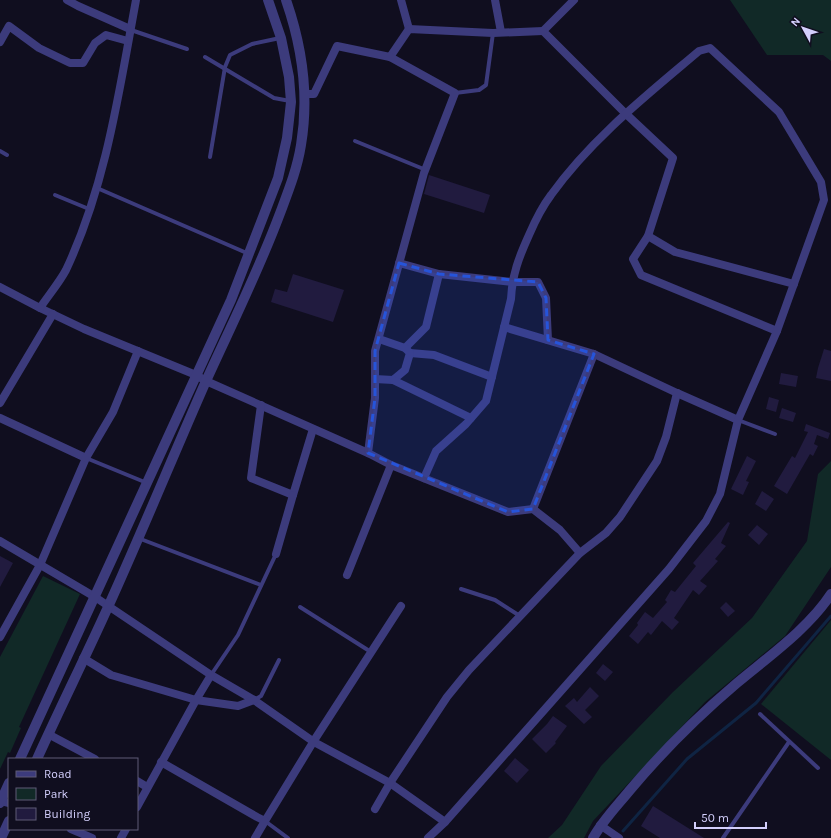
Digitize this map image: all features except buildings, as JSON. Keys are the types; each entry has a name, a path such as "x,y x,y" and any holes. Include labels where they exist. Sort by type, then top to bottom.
{"street":[{"path":"67,0 130,29"},
{"path":"40,308 65,271 97,188 111,134 136,0"},
{"path":"20,758 231,300 278,178 287,138 291,102 289,77 281,38 268,0"},
{"path":"37,758 108,606 206,381 252,281 275,227 296,169 301,144 305,94 299,49 286,0"},
{"path":"390,57 409,29 401,0"},
{"path":"495,0 497,32"},
{"path":"543,32 574,0"},
{"path":"0,42 9,26 39,48 70,63 83,63 95,43 106,35 128,41"},
{"path":"409,29 543,32 673,158 648,236 633,259 640,275 777,331"},
{"path":"305,94 314,94 337,46 390,57 455,93 426,170 375,351 375,398 368,453"},
{"path":"424,478 436,451 471,418 486,401 511,299 512,282 519,256 550,195 576,163 625,113 699,51 710,48 778,112 821,182 824,200 777,331 738,420 720,494 706,521 669,569 445,822 428,838"},
{"path":"648,236 675,252 794,284"},
{"path":"399,263 439,274 512,282 538,282 546,298 548,340"},
{"path":"393,380 405,370 408,351 426,326 439,274"},
{"path":"0,287 84,329 196,375 206,381 368,453 391,465 508,512 533,509 560,530 580,553"},
{"path":"0,403 53,314"},
{"path":"504,327 594,354 677,394 738,420"},
{"path":"379,339 408,351 434,355 492,377"},
{"path":"0,637 40,565 86,458 113,412 138,351"},
{"path":"533,509 594,354"},
{"path":"375,379 393,380 471,418"},
{"path":"375,809 390,783 447,698 469,670 580,553 598,540 613,526 649,474 662,449 677,394"},
{"path":"261,405 251,478 293,495"},
{"path":"0,418 86,458"},
{"path":"276,554 314,429"},
{"path":"347,575 391,465"},
{"path":"0,541 108,606 211,675 254,700 314,742 390,783 445,822"},
{"path":"593,838 600,825 652,764 711,705 793,637 825,603 831,594"},
{"path":"255,838 371,652 402,606"},
{"path":"83,658 111,675 196,700 238,706 254,700"},
{"path":"138,805 211,675"},
{"path":"48,734 93,758"},
{"path":"161,762 265,821"},
{"path":"138,782 148,787"},
{"path":"2,802 8,786"},
{"path":"1,838 8,823"},
{"path":"600,825 620,838"},
{"path":"73,830 92,838"}],"lane":[{"path":"130,29 187,49"},
{"path":"455,93 479,90 486,85 497,32"},
{"path":"210,157 224,67 230,55 252,44 281,38"},
{"path":"206,57 274,98 291,102"},
{"path":"355,141 426,170"},
{"path":"0,151 7,155"},
{"path":"97,188 249,254"},
{"path":"56,195 89,210"},
{"path":"738,420 775,434"},
{"path":"86,458 147,483"},
{"path":"138,538 261,585"},
{"path":"211,675 238,635 276,554"},
{"path":"461,589 495,600 520,616"},
{"path":"300,607 371,652"},
{"path":"254,700 261,696 279,660"},
{"path":"760,714 818,768"},
{"path":"723,838 789,742"},
{"path":"265,821 288,838"}],"highlighted area":[{"path":"399,263 439,274 538,282 546,298 548,340 594,354 533,509 508,512 368,453 375,398 375,351"}],"green space":[{"path":"730,0 831,0 831,61 823,55 767,55"},
{"path":"831,461 831,567 785,636 705,702 593,821 584,838 548,838 562,825 601,766 673,692 752,618 807,541 818,474"},
{"path":"43,576 80,594 19,727 21,728 10,753 8,752 0,769 0,657"},
{"path":"831,620 831,760 761,704"}],"waterway":[{"path":"623,831 687,759 756,703 831,616"}]}
